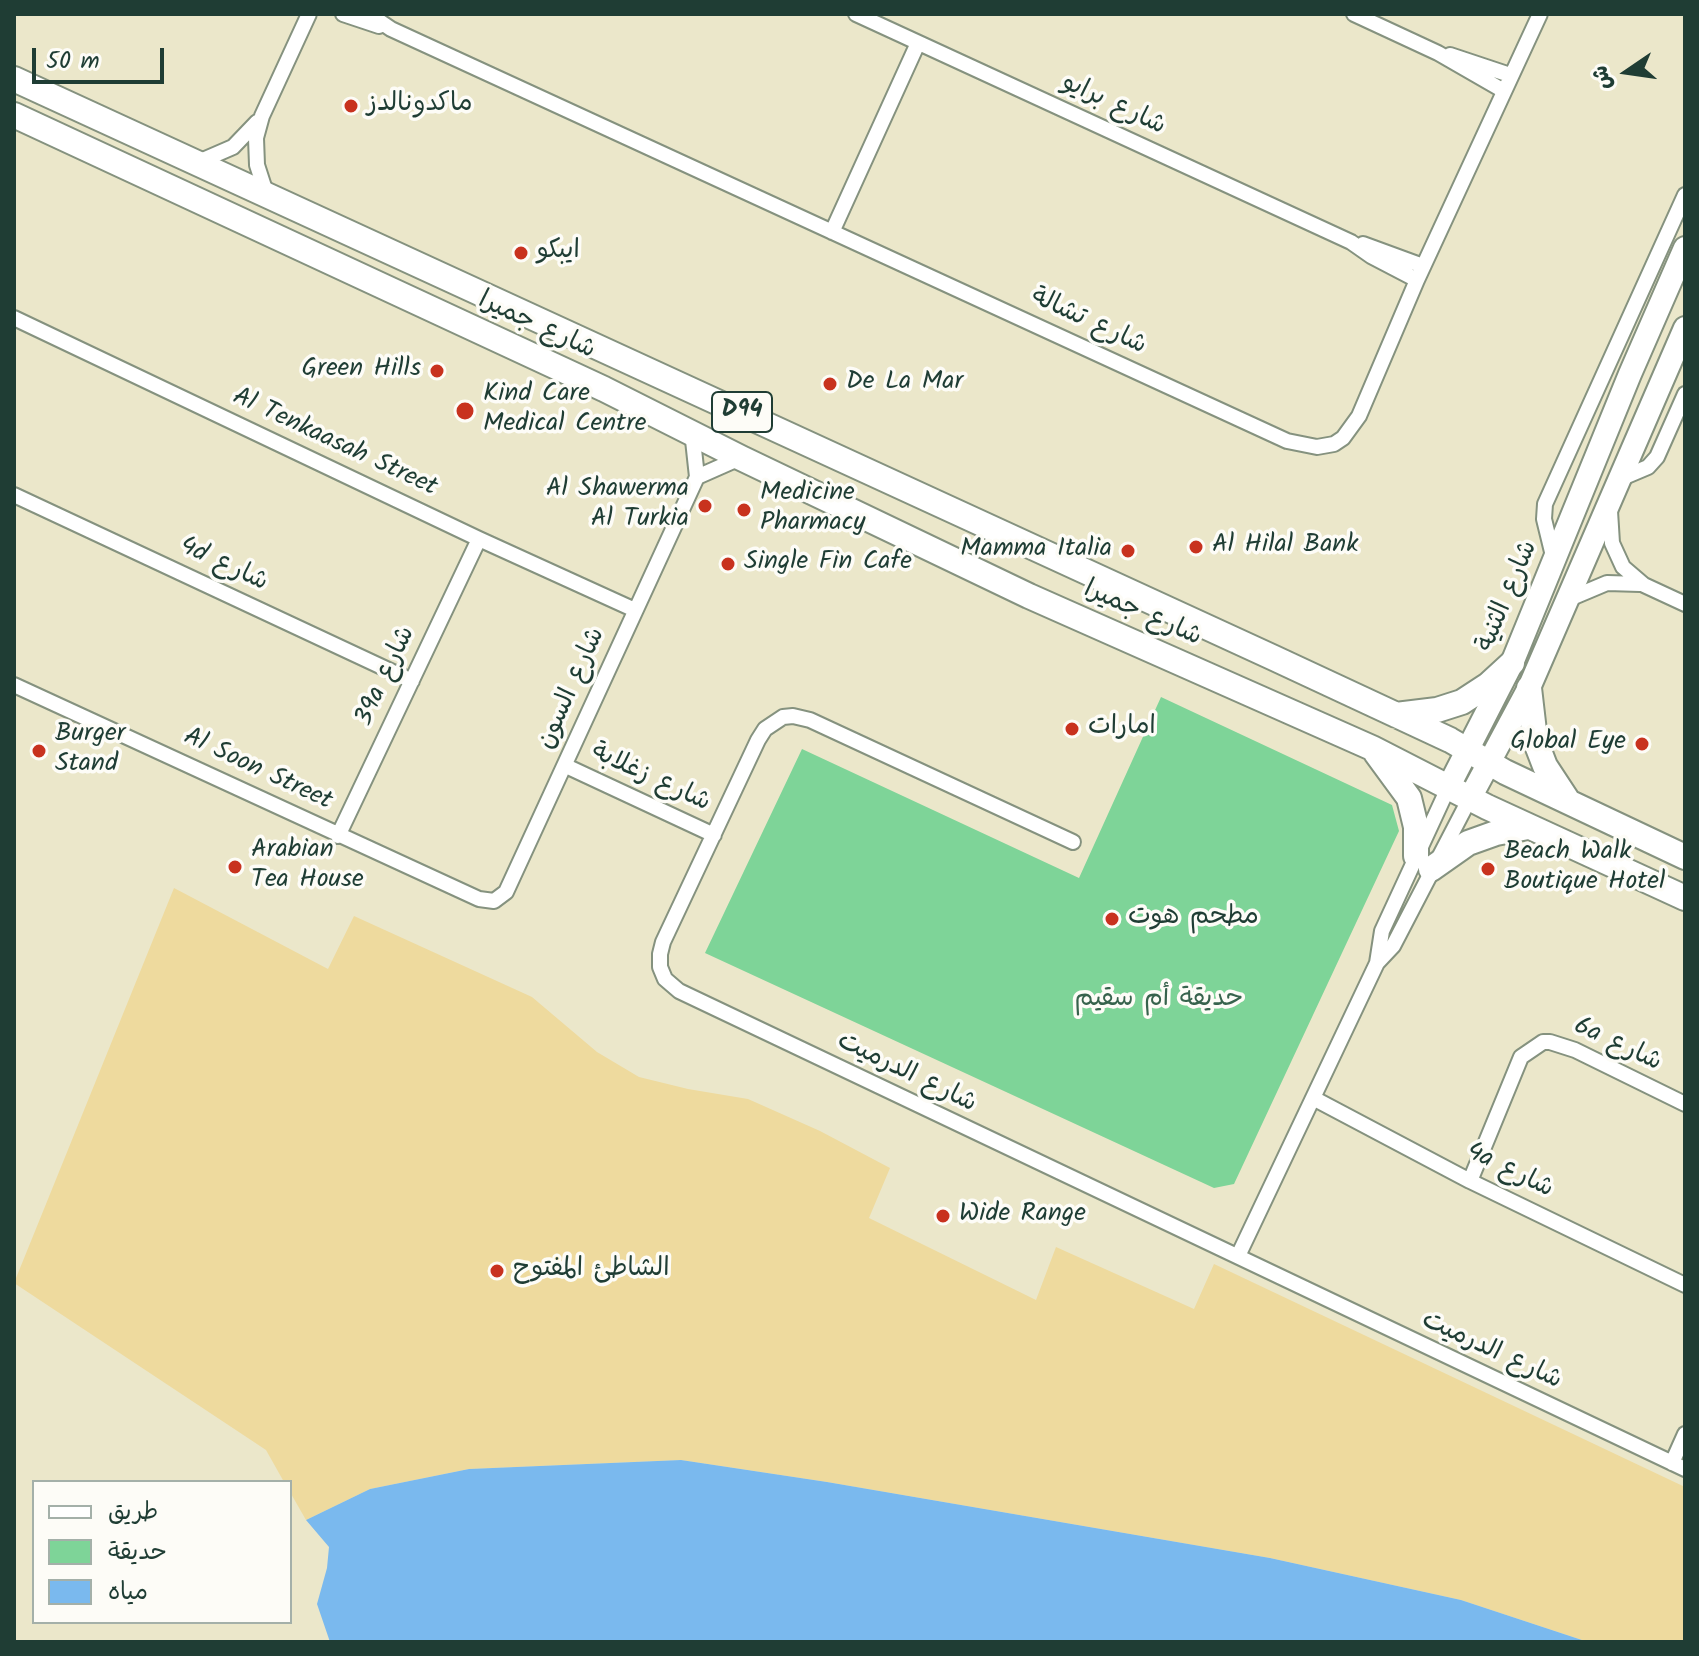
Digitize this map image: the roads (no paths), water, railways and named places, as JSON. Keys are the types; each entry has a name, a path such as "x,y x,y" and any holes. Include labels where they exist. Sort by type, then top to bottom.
{"main road":[{"name":"شارع جميرا","path":"14,79 1396,715 1685,857"},
{"name":"شارع جميرا","path":"14,115 692,431 741,458 1029,596 1372,748 1528,827 1685,898"},
{"name":"شارع الثنية","path":"1479,757 1512,663 1685,248"},
{"name":"شارع الثنية","path":"1459,792 1479,757 1529,688 1685,328"},
{"path":"1396,715 1437,710 1462,702 1488,685 1512,663"},
{"path":"1529,688 1535,740 1545,766 1568,801"},
{"path":"1372,748 1409,798 1424,862 1496,833 1528,827"}],"street":[{"path":"194,163 233,147 262,116 309,14"},
{"name":"شارع تشالة","path":"343,14 391,29 1287,441 1307,447 1334,444 1350,431 1359,416 1423,266 1540,14"},
{"name":"شارع تشالة","path":"369,14 391,29"},
{"name":"شارع برايو","path":"856,14 1351,242 1423,266"},
{"path":"1354,14 1438,53 1504,91"},
{"path":"832,232 918,43"},
{"path":"1438,53 1510,75"},
{"path":"262,116 255,156 267,196"},
{"path":"1555,561 1544,519 1545,504 1685,195"},
{"name":"شارع برايو","path":"1351,242 1417,280"},
{"name":"Al Tenkaasah Street","path":"14,318 635,610"},
{"path":"1622,478 1648,467 1657,457 1685,394"},
{"path":"692,431 697,477 741,458"},
{"name":"شارع السون","path":"479,899 494,901 506,892 697,477"},
{"name":"4d شارع","path":"14,495 412,681"},
{"path":"1610,504 1614,552 1623,567 1644,585 1685,604"},
{"name":"39a شارع","path":"338,836 479,539"},
{"path":"1567,600 1607,583 1644,585"},
{"name":"Al Soon Street","path":"14,685 479,899"},
{"name":"شارع الدرميت","path":"1073,842 810,720 793,716 773,722 765,729 714,835 660,954 660,967 672,986 989,1140 1678,1466"},
{"name":"شارع زغلابة","path":"566,766 714,835"},
{"name":"شارع الثنية","path":"1424,862 1459,792"},
{"name":"شارع الثنية","path":"1238,1256 1377,963 1393,946 1424,862 1459,792"},
{"name":"6a شارع","path":"1470,1181 1521,1057 1543,1042 1575,1050 1685,1104"},
{"name":"4a شارع","path":"1313,1098 1470,1181 1685,1285"},
{"path":"1678,1466 1685,1434"}],"water":[{"path":"681,1460 1270,1558 1461,1600 1588,1642 330,1642 317,1604 329,1547 306,1520 370,1489 469,1469"}],"place":[{"name":"ماكدونالدز","path":"351,106"},
{"name":"ايبكو","path":"521,253"},
{"name":"Green Hills","path":"437,371"},
{"name":"De La Mar","path":"830,384"},
{"name":"Kind Care Medical Centre","path":"465,411"},
{"name":"Al Shawerma Al Turkia","path":"705,506"},
{"name":"Medicine Pharmacy","path":"744,510"},
{"name":"Al Hilal Bank","path":"1196,547"},
{"name":"Mamma Italia","path":"1128,551"},
{"name":"Single Fin Cafe","path":"728,564"},
{"name":"امارات","path":"1072,729"},
{"name":"Global Eye","path":"1642,744"},
{"name":"Burger Stand","path":"39,751"},
{"name":"Arabian Tea House","path":"235,867"},
{"name":"Beach Walk Boutique Hotel","path":"1488,869"},
{"name":"مطحم هوت","path":"1112,919"},
{"name":"Wide Range","path":"943,1216"},
{"name":"الشاطئ المفتوح","path":"497,1271"}],"park label":[{"name":"حديقة أم سقيم","path":"1159,1001"}]}
